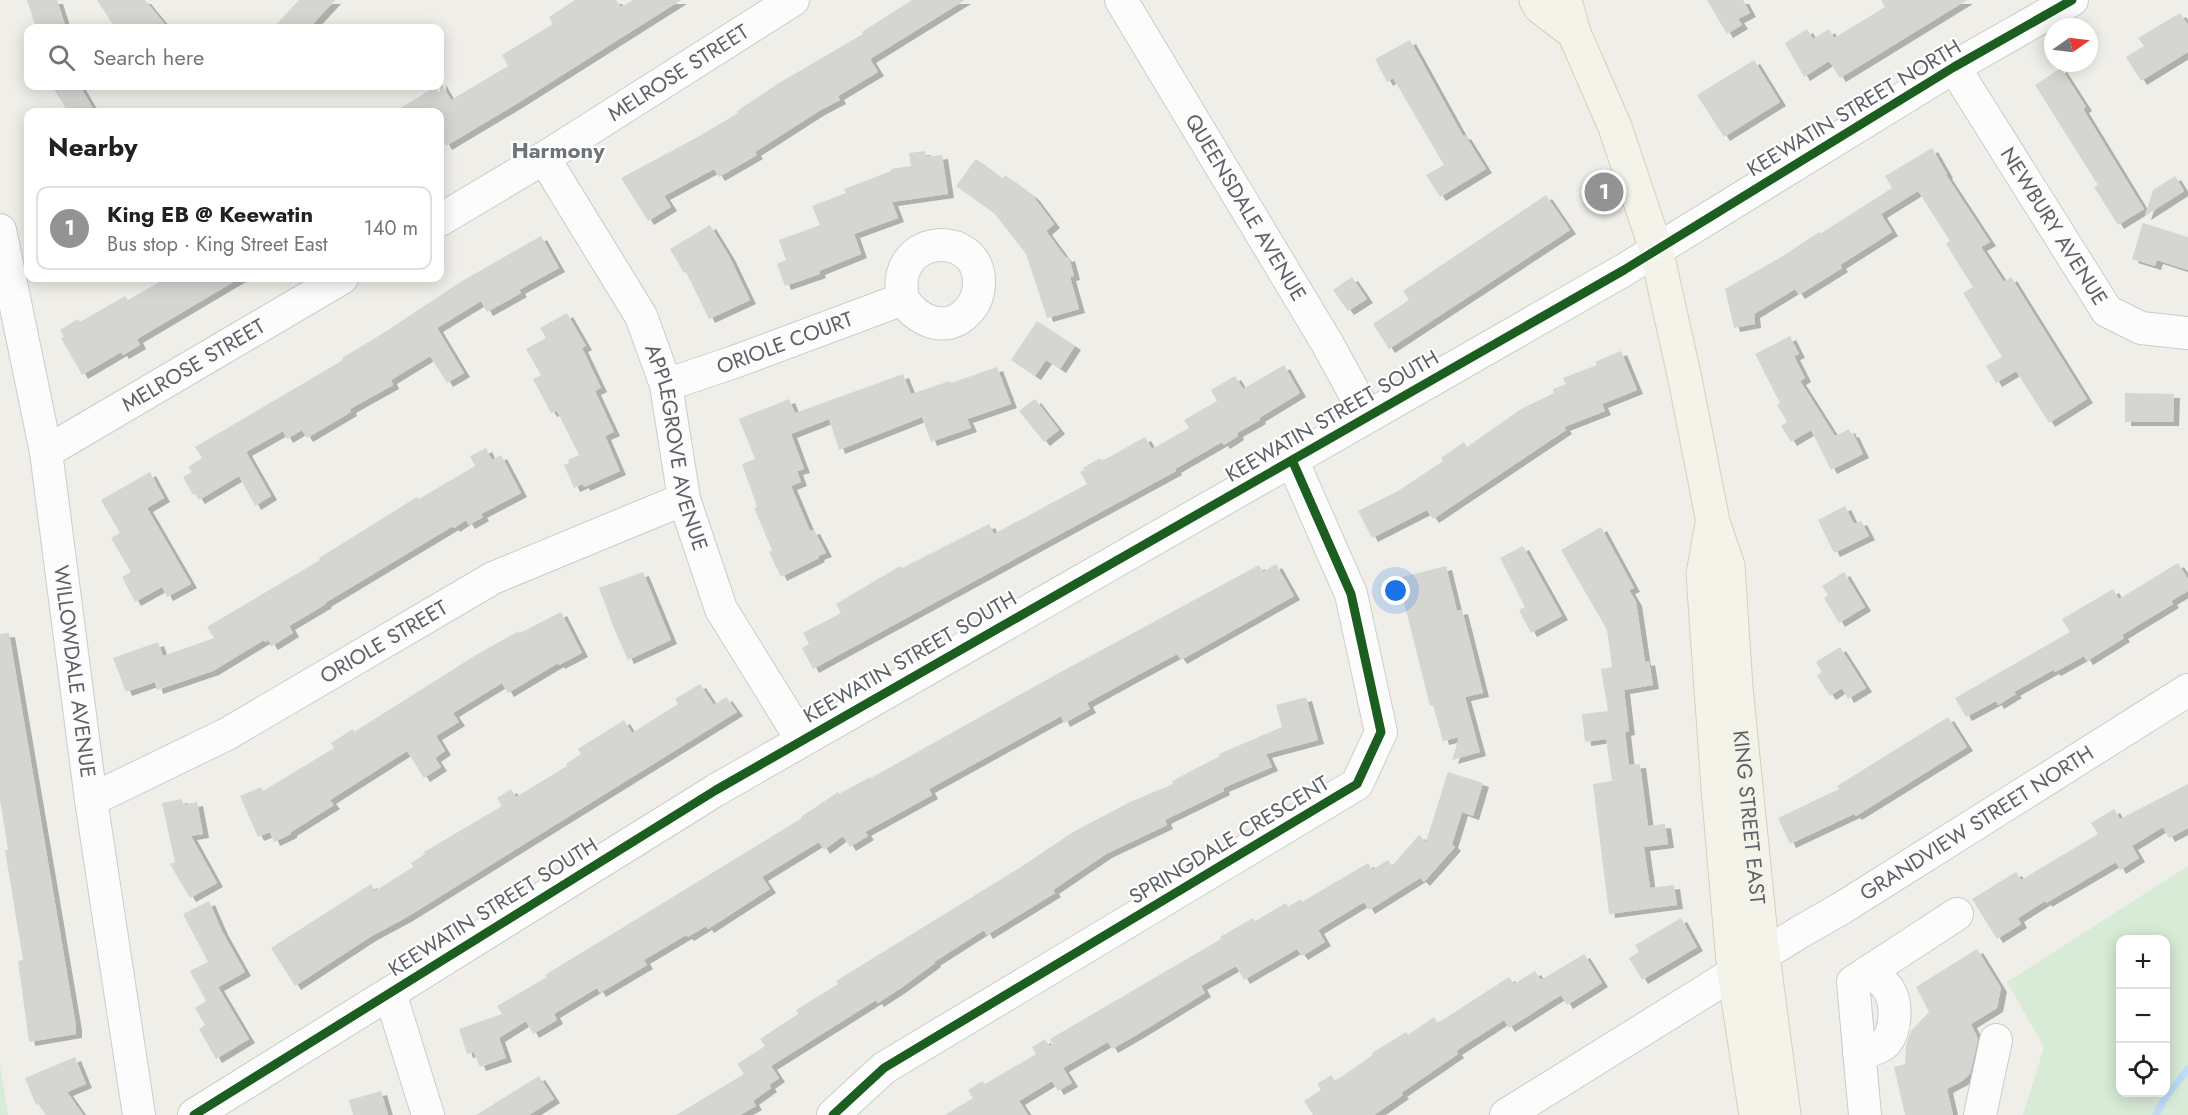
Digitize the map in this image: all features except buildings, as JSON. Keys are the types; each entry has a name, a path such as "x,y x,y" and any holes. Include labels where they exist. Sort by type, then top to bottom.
{"main road":[{"name":"KING STREET EAST","path":"1536,0 1540,7 1574,33"},
{"name":"KING STREET EAST","path":"1565,0 1574,33 1615,127 1656,249 1685,379 1713,522 1728,566 1736,688 1763,956 1784,1115"},
{"name":"KING STREET EAST","path":"1713,522 1703,574 1734,973 1756,1115"}],"street":[{"name":"MELROSE STREET","path":"444,218 544,158 793,0"},
{"name":"QUEENSDALE AVENUE","path":"1121,0 1327,343 1367,416"},
{"name":"KEEWATIN STREET NORTH","path":"1656,249 1954,68 2072,0"},
{"name":"NEWBURY AVENUE","path":"1954,68 2108,311 2141,328 2188,333"},
{"name":"APPLEGROVE AVENUE","path":"544,158 641,316 666,385 684,499 721,609 802,740"},
{"name":"WILLOWDALE AVENUE","path":"0,230 46,452 91,801 139,1115"},
{"name":"KEEWATIN STREET SOUTH","path":"194,1115 716,789 1624,270 1656,249"},
{"name":"MELROSE STREET","path":"46,452 335,282"},
{"name":"ORIOLE COURT","path":"666,385 903,299"},
{"name":"SPRINGDALE CRESCENT","path":"833,1115 884,1068 1357,784 1381,732 1351,594 1292,460"},
{"name":"ORIOLE STREET","path":"91,801 227,734 493,578 684,499"},
{"name":"GRANDVIEW STREET NORTH","path":"1506,1115 2188,690"},
{"path":"1865,1115 1853,982 1957,914"},
{"path":"390,993 428,1115"},
{"path":"1980,1115 1996,1040"}],"green space":[{"path":"2188,866 2188,1115 2023,1115 2044,1047 2007,982"},
{"path":"0,1065 8,1115 0,1115"}],"waterway":[{"path":"2156,1115 2165,1098 2188,1069"}],"cycle path":[{"path":"194,1115 716,790 1624,270 1954,67 2072,0"},
{"path":"833,1115 884,1068 1357,784 1381,732 1351,594 1292,460"}],"place":[{"name":"King EB @ Keewatin","path":"1604,192"}],"district":[{"name":"Harmony","path":"558,150"}]}
